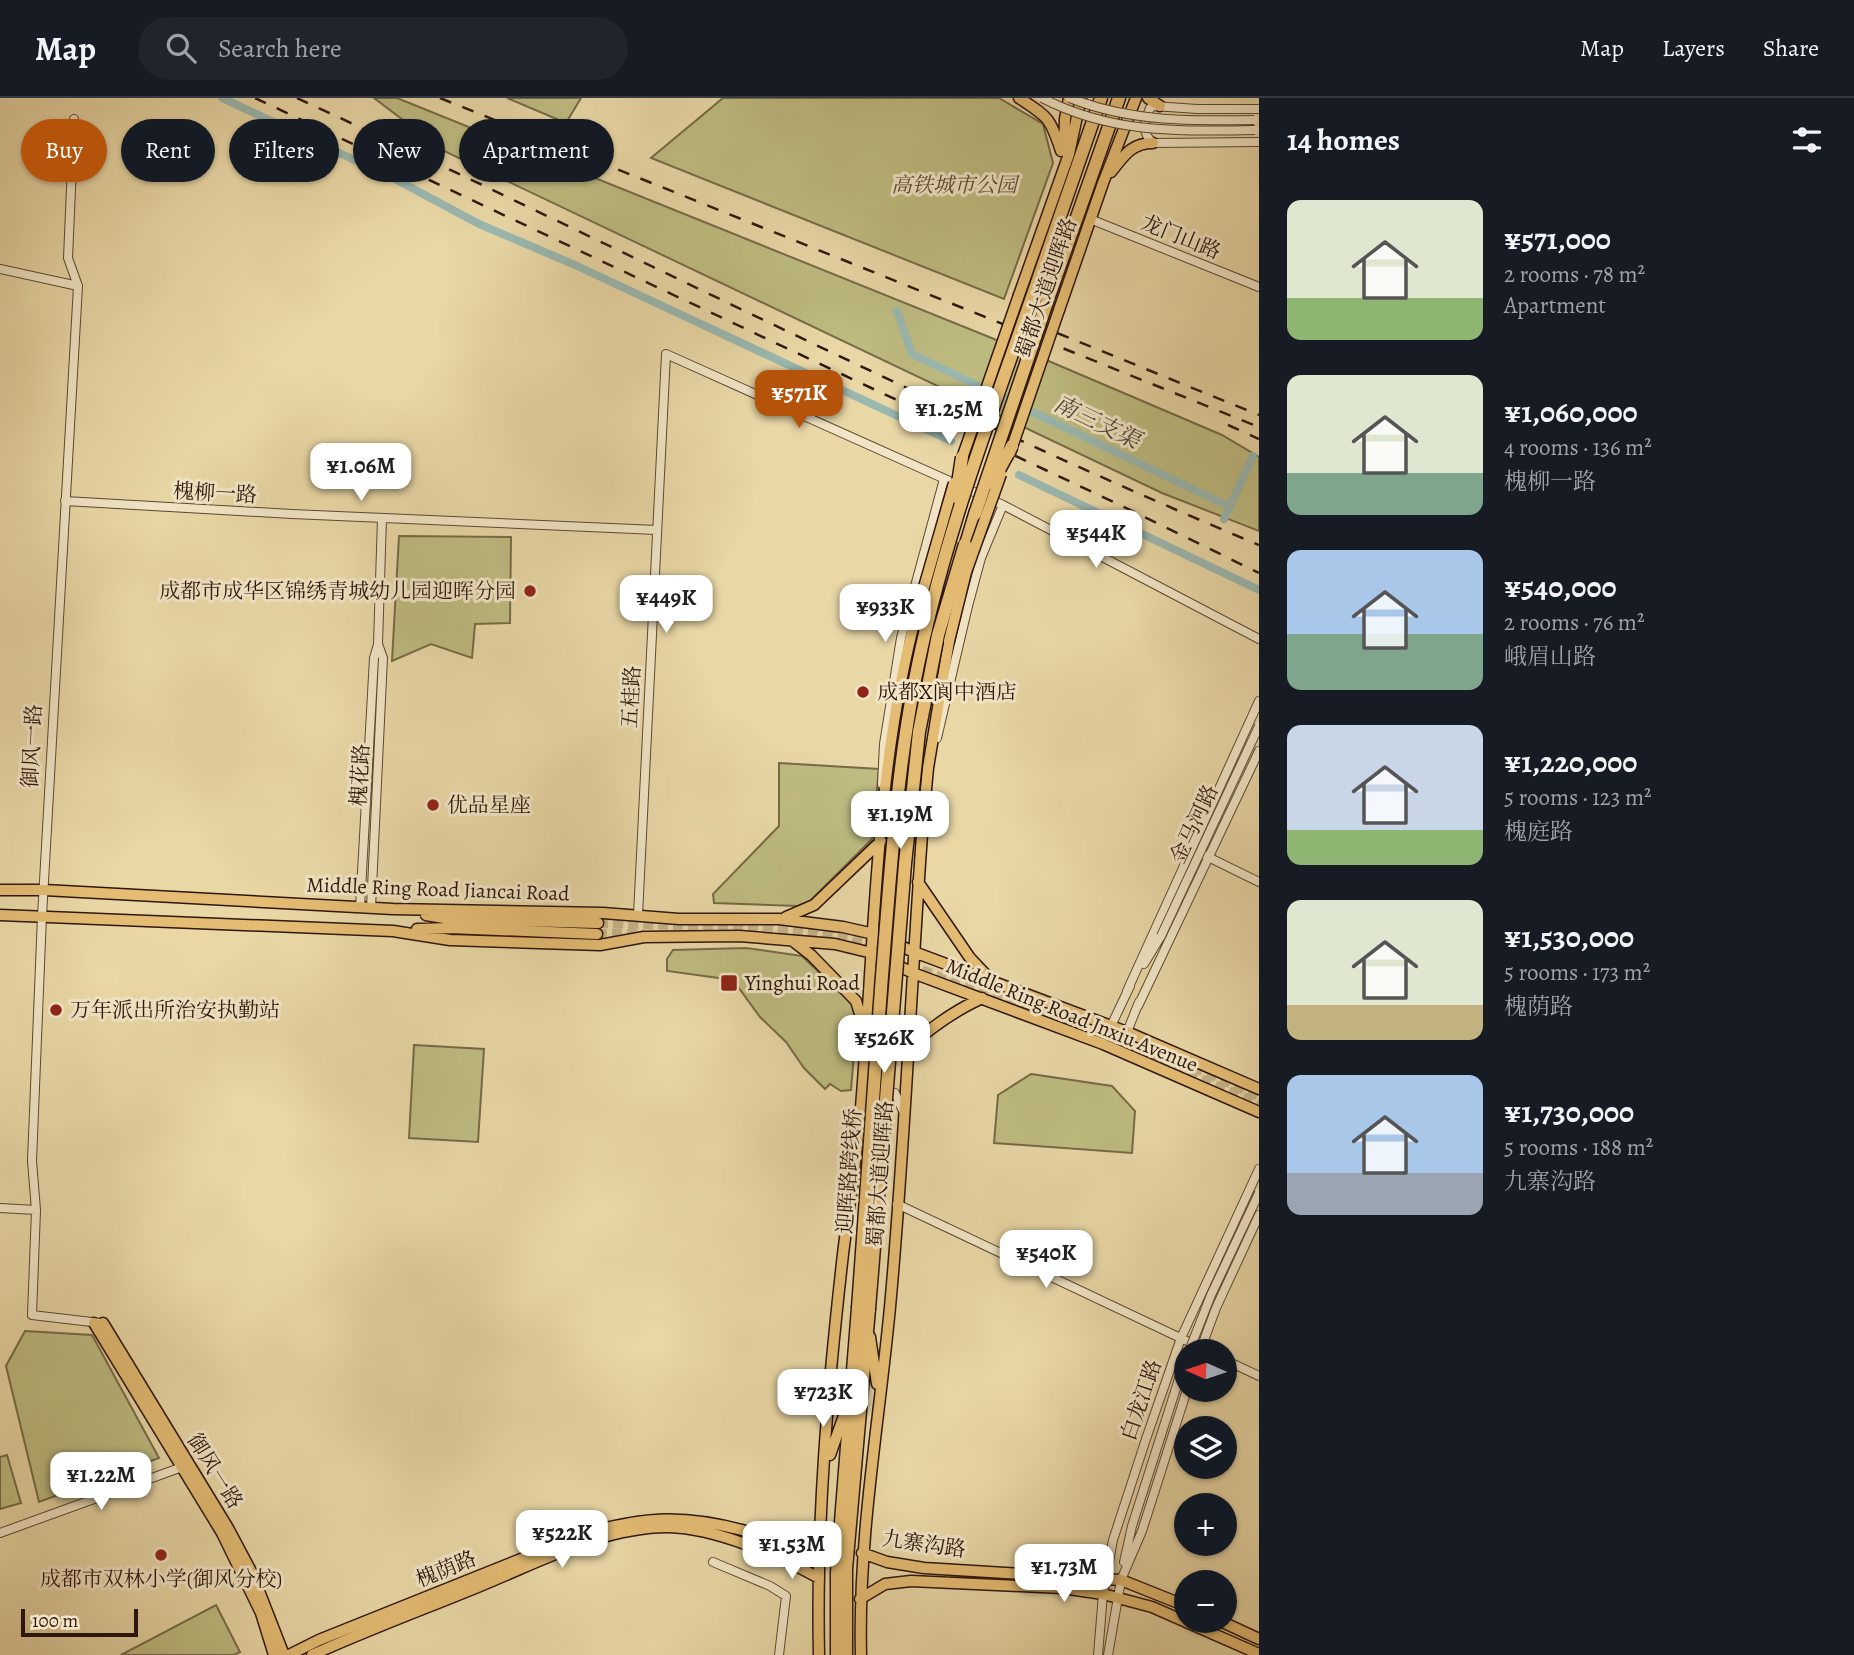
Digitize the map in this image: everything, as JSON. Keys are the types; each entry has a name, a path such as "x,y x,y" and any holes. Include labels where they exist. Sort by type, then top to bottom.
{"highway":[{"name":"蜀都大道迎晖路","path":"965,544 1119,98"},
{"name":"蜀都大道迎晖路","path":"950,539 1025,297 1097,102"},
{"path":"975,514 1012,446"},
{"path":"918,608 950,539 962,457"},
{"name":"迎晖路跨线桥","path":"865,1312 876,1048 901,770 924,637 950,539"},
{"path":"953,617 965,544"},
{"name":"迎晖路跨线桥","path":"865,1312 919,732 938,635 965,544"},
{"path":"837,1655 836,1572 850,1398 865,1312"},
{"path":"846,1655 846,1569 865,1312"}],"main road":[{"path":"1019,98 1050,121"},
{"path":"1052,98 1048,111 1064,161"},
{"path":"1052,203 1064,161 1065,119 1070,98"},
{"path":"1052,203 1069,154 1081,98 1097,102"},
{"name":"蜀都大道迎晖路","path":"861,1655 862,1553 890,1308 923,821 928,768 953,617 981,527 1012,446 1103,183 1136,98"},
{"path":"1148,98 1160,106"},
{"path":"1103,183 1132,147 1153,143"},
{"name":"蜀都大道迎晖路","path":"820,1655 820,1538 825,1469 843,1255 861,1108 888,760 911,633 962,457 1025,297 1052,203"},
{"path":"779,919 814,905 881,841"},
{"path":"918,882 970,958 991,980"},
{"name":"Middle Ring Road Jiancai Road","path":"0,890 44,890 365,908 638,915 679,919 779,919 874,934"},
{"path":"393,909 450,919 597,928 393,930"},
{"name":"Middle Ring Road Jiancai Road","path":"0,915 393,930 450,940 600,945 644,937 739,936 835,944 872,953"},
{"name":"Middle Ring Road Jnxiu Avenue","path":"874,934 914,952 1127,1032 1259,1089"},
{"path":"791,940 811,955 856,1001 866,1035"},
{"name":"Middle Ring Road Jnxiu Avenue","path":"872,953 913,973 1103,1044 1259,1112"},
{"path":"907,1049 923,1034 962,1007 982,998"},
{"path":"865,1312 878,1397"},
{"name":"御风一路","path":"98,1323 222,1533 261,1613 274,1655"},
{"path":"825,1469 850,1398"},
{"name":"御风一路","path":"184,1466 228,1528 253,1573 286,1655"},
{"name":"槐荫路","path":"286,1655 586,1533 623,1523 652,1518 700,1521 810,1549 820,1538"},
{"name":"槐荫路","path":"312,1655 591,1541 646,1529 668,1527 699,1530 721,1536 795,1565 819,1578"},
{"name":"九寨沟路","path":"862,1553 887,1563 924,1568 1121,1580 1174,1601"},
{"name":"九寨沟路","path":"860,1599 885,1584 911,1581 1062,1588 1117,1596 1152,1607 1254,1653"},
{"path":"1237,1628 1259,1638"}],"street":[{"path":"1042,98 1089,118 1134,128 1257,130"},
{"path":"1070,98 1097,102 1160,120 1256,120"},
{"path":"1259,109 1198,110 1160,106 1150,108 1144,126 1147,137 1153,143 1259,142"},
{"name":"御风一路","path":"71,182 68,258 78,286 42,916 32,1161 36,1210 32,1315 98,1323"},
{"name":"龙门山路","path":"1090,219 1259,288"},
{"path":"0,269 78,286"},
{"name":"五桂路","path":"638,915 666,354 944,479"},
{"path":"923,821 912,835 901,836 887,828 883,817 881,769 893,680 914,584 944,479 1003,505 1259,639"},
{"name":"槐柳一路","path":"65,501 657,530"},
{"path":"928,768 943,720 959,637 978,570 1003,505"},
{"name":"槐花路","path":"365,908 383,658 378,644 382,518"},
{"path":"1111,1027 1259,701"},
{"name":"金马河路","path":"1161,936 1259,726"},
{"path":"1127,1032 1259,751"},
{"path":"1191,849 1259,882"},
{"path":"1127,991 1161,936"},
{"path":"1138,1006 1161,936"},
{"path":"861,1108 872,1092 883,1090 895,1093 903,1111"},
{"name":"白龙江路","path":"1098,1655 1102,1594 1113,1540 1181,1338 1259,1168"},
{"path":"1194,1339 1211,1294 1259,1194"},
{"path":"897,1204 1181,1338"},
{"path":"0,1208 36,1210"},
{"path":"1206,1339 1216,1308 1259,1215"},
{"path":"1237,1366 1259,1376"},
{"path":"1121,1580 1132,1526 1174,1395"},
{"name":"白龙江路","path":"1108,1655 1121,1580 1142,1531 1183,1402"},
{"path":"0,1533 184,1466"},
{"path":"713,1562 770,1586 786,1596 779,1655"},
{"path":"1254,1653 1259,1638"}],"green space":[{"path":"374,98 397,98 459,123 459,158 445,151 445,119 402,119"},
{"path":"507,98 581,98 568,119 557,119"},
{"name":"高铁城市公园","path":"723,98 999,98 1043,124 1053,163 1004,299 651,158"},
{"path":"509,182 605,182 1051,362 1222,435 1259,457 1259,531 1162,493"},
{"path":"399,536 511,537 510,623 475,624 472,658 431,644 392,661"},
{"path":"779,763 879,769 872,839 810,901 798,906 714,903 713,894 779,826"},
{"path":"746,948 802,956 853,1005 857,1018 851,1090 841,1091 830,1084 825,1089 804,1068 786,1042 760,1017 733,980 667,971 667,959 673,950"},
{"path":"414,1045 484,1049 478,1142 409,1138"},
{"path":"1031,1074 1112,1086 1135,1111 1132,1153 994,1143 998,1095"},
{"path":"25,1331 92,1335 159,1458 39,1502 6,1366"},
{"path":"7,1455 21,1503 0,1509 0,1457"},
{"path":"216,1605 240,1652 234,1655 121,1655"}],"waterway":[{"path":"222,98 395,179 479,224 575,265 951,441"},
{"name":"南三支渠","path":"897,311 912,354 1230,507"},
{"path":"1224,519 1253,456"},
{"path":"1019,475 1259,590"}],"tunnel":[{"path":"598,923 722,926 802,933 842,939 922,960"},
{"path":"597,934 643,934"},
{"path":"908,965 1109,1040 1259,1104"},
{"path":"1111,1031 1259,1096"}],"railway":[{"path":"255,98 1259,573"},
{"path":"297,98 1016,439 1259,545"},
{"path":"440,98 1259,427"},
{"path":"1013,315 1259,415"},
{"path":"1228,425 1259,439"}],"place":[{"name":"成都市成华区锦绣青城幼儿园迎晖分园","path":"530,591"},
{"name":"成都X阆中酒店","path":"863,692"},
{"name":"优品星座","path":"433,805"},
{"name":"Yinghui Road","path":"729,983"},
{"name":"万年派出所治安执勤站","path":"56,1010"},
{"name":"成都市双林小学(御风分校)","path":"161,1555"}]}
